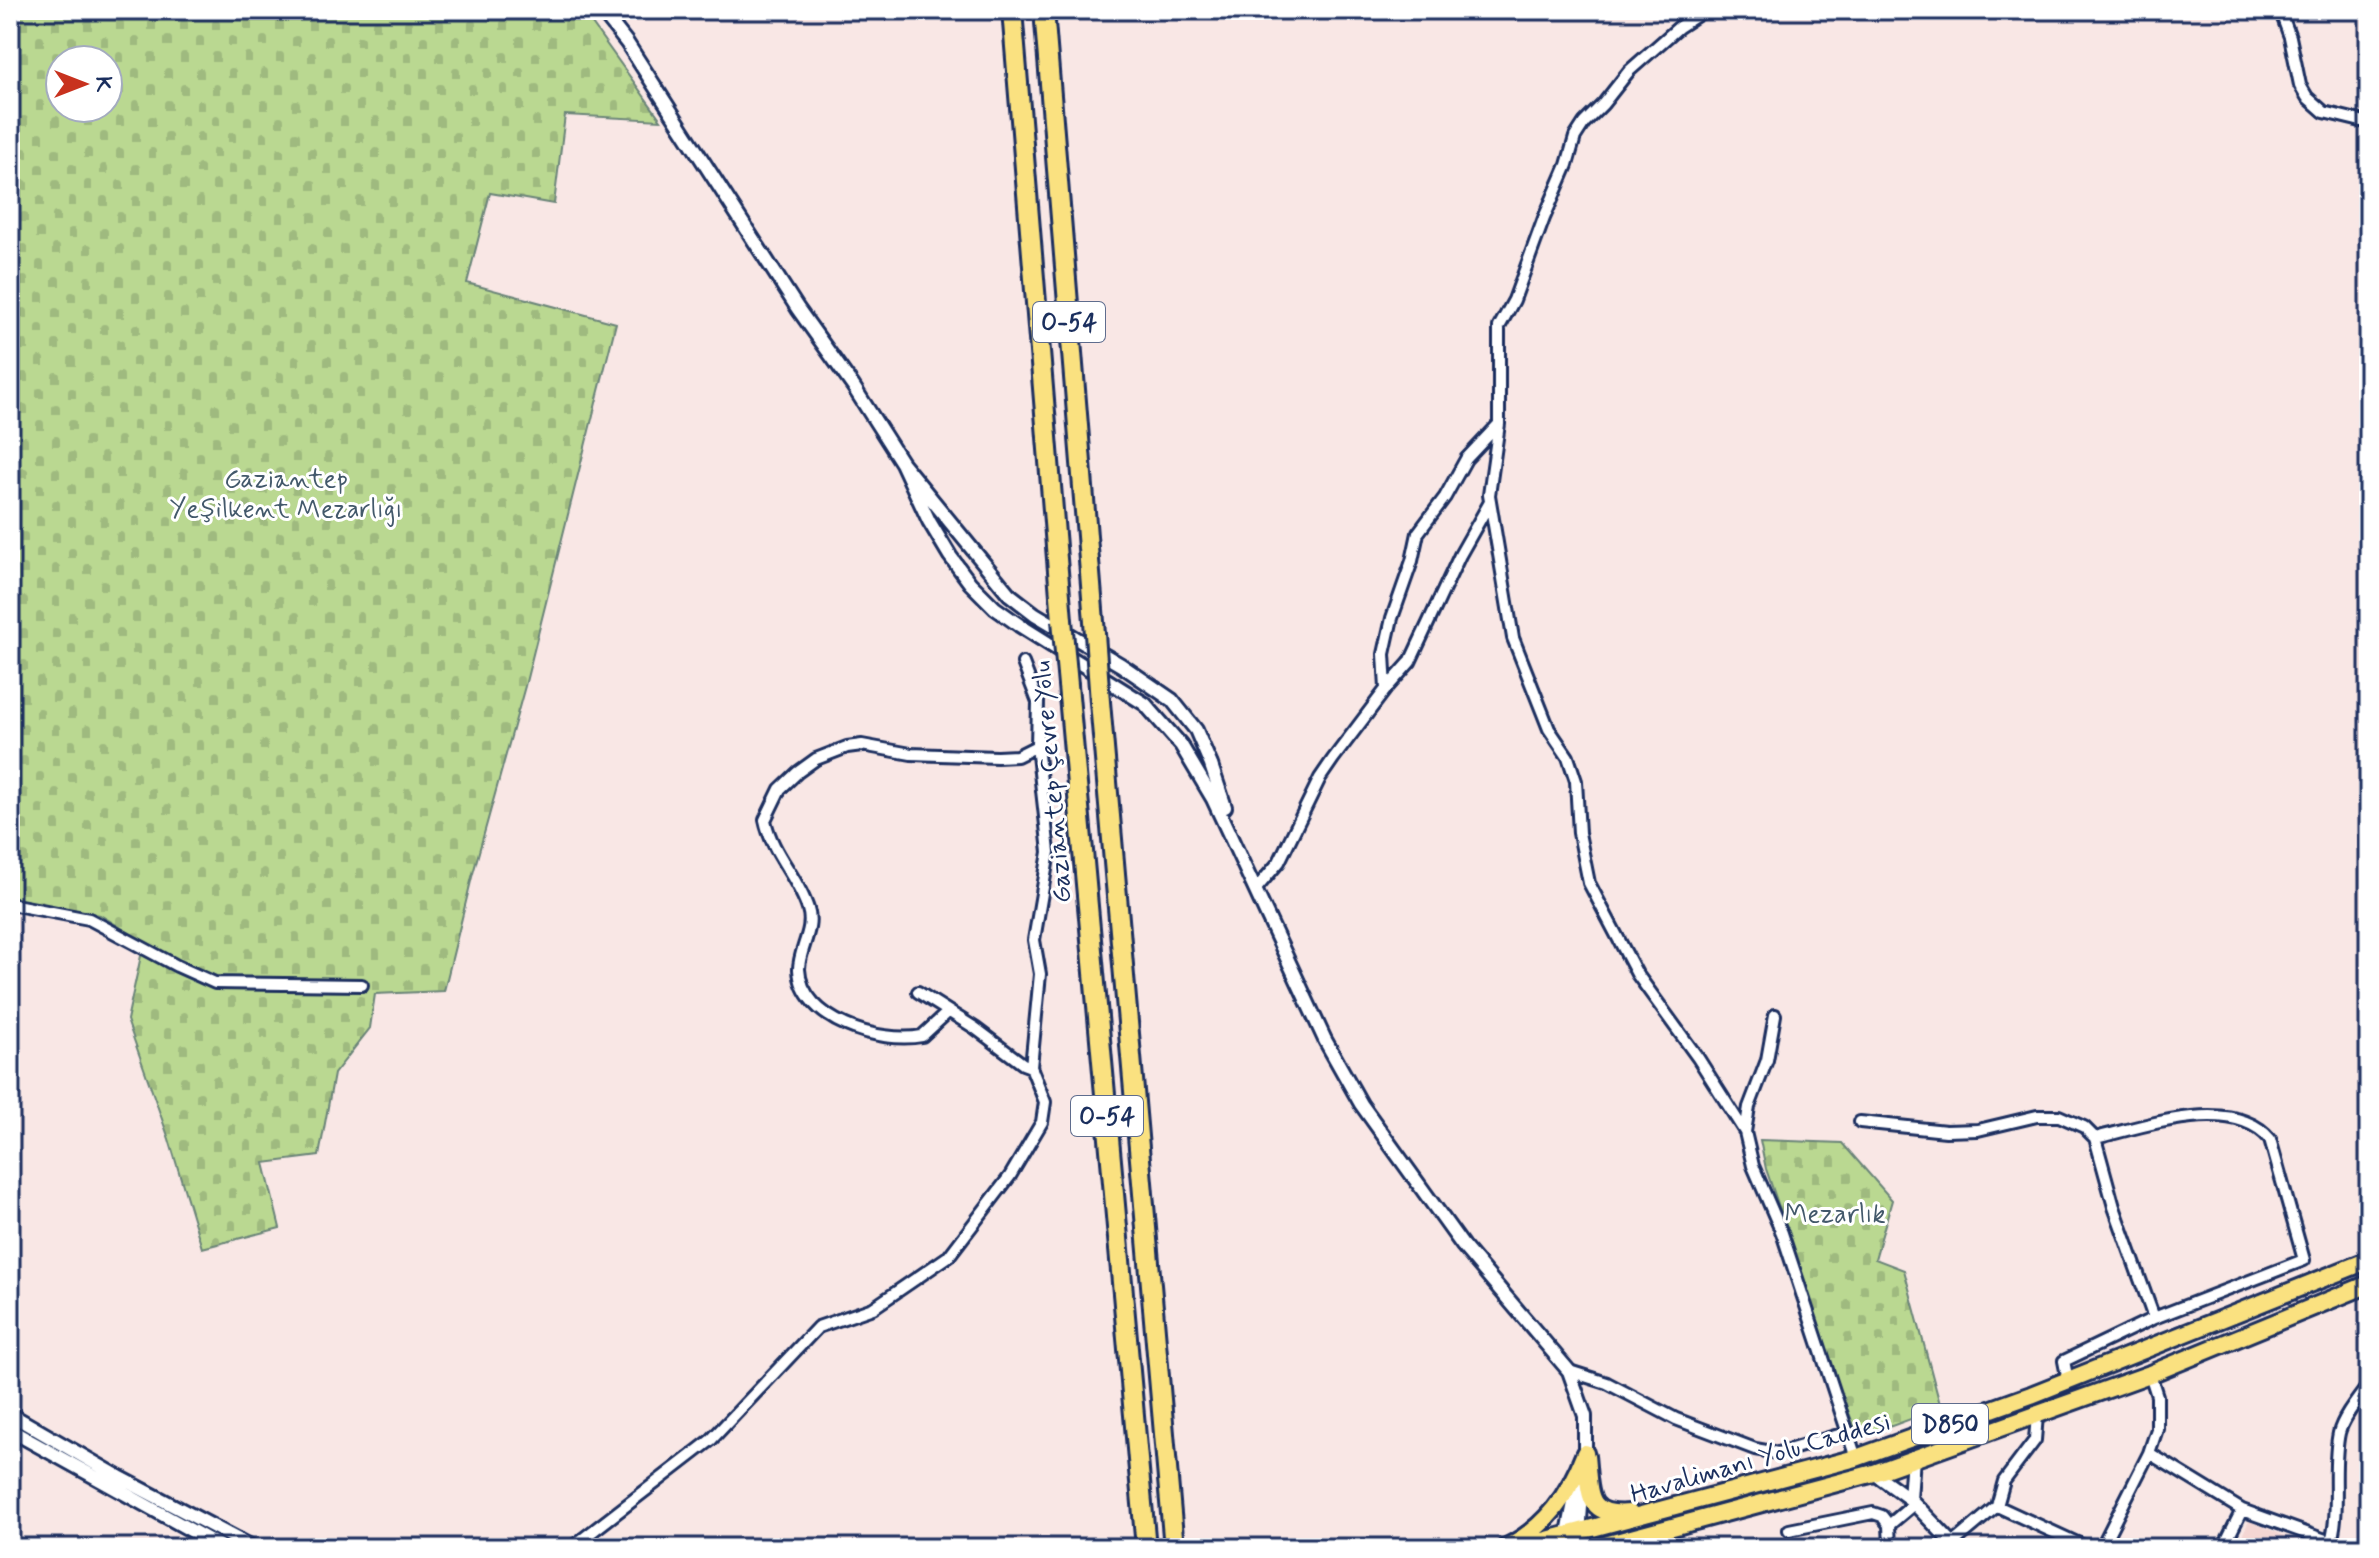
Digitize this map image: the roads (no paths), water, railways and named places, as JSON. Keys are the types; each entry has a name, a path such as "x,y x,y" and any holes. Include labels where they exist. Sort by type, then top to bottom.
{"highway":[{"name":"Gaziantep Çevre Yolu","path":"1012,10 1062,620 1146,1548"},
{"name":"O-54","path":"1044,10 1100,702 1174,1548"},
{"name":"Havalimanı Yolu Caddesi","path":"1517,1548 1572,1541 1664,1511 1856,1458 2068,1381 2369,1260"},
{"name":"Havalimanı Yolu Caddesi","path":"1594,1548 1874,1473 2150,1374 2369,1284"},
{"path":"1585,1453 1589,1491 1596,1507 1605,1513 1664,1511"},
{"path":"1505,1548 1541,1525 1560,1504 1575,1480 1585,1453"}],"street":[{"path":"601,10 627,43 798,309 853,386 902,463 1009,594 1035,614 1121,665 1172,700 1196,730 1238,848"},
{"path":"1705,10 1679,27 1629,71 1575,137 1514,300 1499,327 1499,424 1492,461 1490,502 1513,638 1549,729 1568,757 1576,781 1579,833 1589,883 1637,974 1698,1058 1745,1132 1753,1166 1782,1233 1856,1458"},
{"path":"2280,10 2290,37 2300,85 2307,97 2324,112 2369,123"},
{"path":"1386,689 1384,654 1418,533 1445,497 1466,459 1499,424"},
{"path":"902,463 929,521 970,583 995,608 1019,625 1145,704 1181,745 1238,848 1325,1040 1361,1104 1463,1246 1569,1371 1585,1416 1585,1453 1572,1541"},
{"path":"1256,889 1279,862 1320,778 1386,689 1410,662 1460,555 1490,502"},
{"path":"571,1548 711,1440 818,1327 873,1308 949,1256 1010,1176 1042,1122 1045,1102 1031,1067 1040,974 1034,940 1049,852 1037,746 1038,702 1023,663"},
{"path":"948,1012 922,1036 897,1037 846,1026 816,1006 799,973 800,955 811,917 800,890 780,859 765,820 780,789 798,772 816,759 847,747 862,745 911,754 997,757 1017,756 1037,746"},
{"path":"10,904 89,919 215,983 362,985"},
{"path":"918,992 1031,1067"},
{"path":"1745,1132 1749,1107 1767,1060 1775,1015"},
{"path":"1860,1122 1946,1131 1978,1130 2037,1116 2059,1116 2084,1127 2095,1138 2114,1207 2154,1318"},
{"path":"2068,1381 2064,1361 2154,1318 2304,1260 2270,1139 2260,1127 2225,1116 2197,1116 2095,1138"},
{"path":"1569,1371 1607,1383 1676,1419 1755,1449 1778,1453 1849,1432"},
{"path":"2101,1548 2149,1453 2157,1418 2157,1396 2150,1374"},
{"path":"2149,1453 2242,1510 2330,1545 2339,1430 2369,1384"},
{"path":"10,1414 119,1477 254,1548"},
{"path":"1874,1473 1912,1501 1955,1545 1997,1506 2004,1481 2035,1440 2037,1415"},
{"path":"10,1430 223,1548"},
{"path":"1889,1525 1912,1501 1913,1457"},
{"path":"1997,1506 2088,1548"},
{"path":"2223,1548 2242,1510"},
{"path":"1789,1530 1873,1513 1882,1516 1889,1525 1890,1548"}],"park label":[{"name":"Gaziantep Yeşilkent Mezarlığı","path":"286,493"},
{"name":"Mezarlık","path":"1835,1213"}]}
